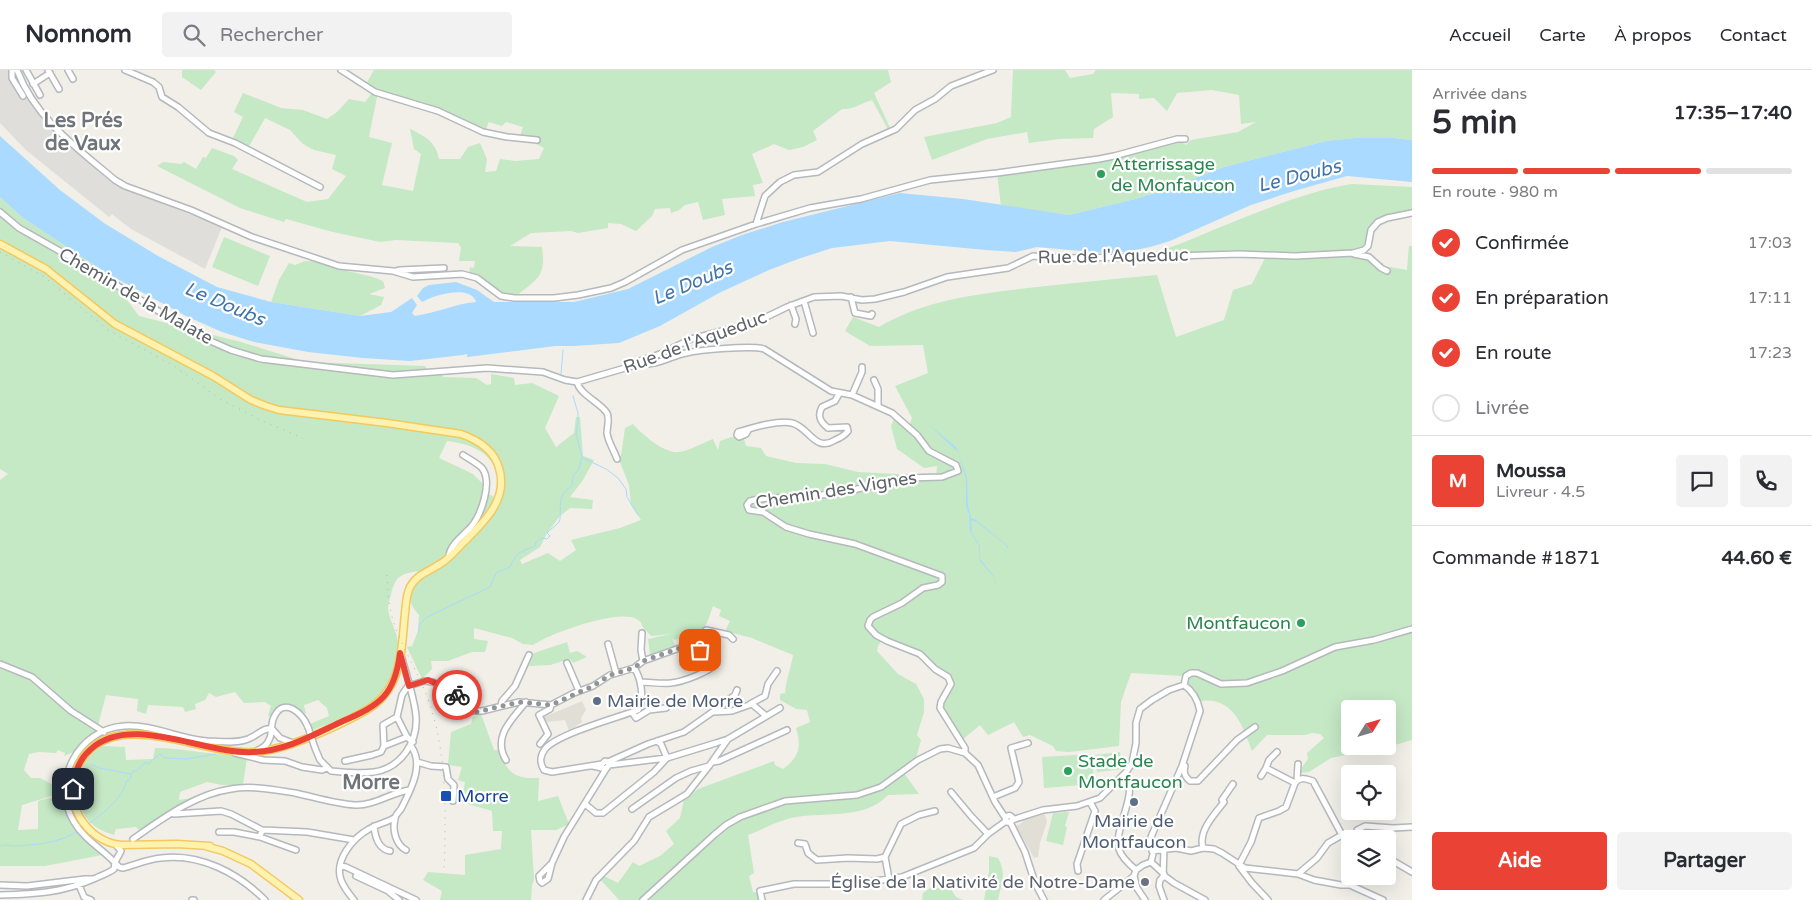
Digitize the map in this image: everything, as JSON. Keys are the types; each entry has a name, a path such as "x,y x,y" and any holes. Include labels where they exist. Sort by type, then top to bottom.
{"main road":[{"path":"0,244 46,269 115,324 213,376 251,400 279,410 461,434 480,442 498,465 501,479 500,494 482,524 449,557 438,566 421,575 410,588 397,673 394,682 378,702 360,714 293,744 276,749 242,752 226,751 141,738 120,738 108,741 91,753 82,765 76,781 76,799 83,817 94,830 105,837 114,841 129,843 175,841 210,846 232,854 251,864 299,900"},
{"path":"210,846 177,844 116,845 98,837 87,827 76,810 73,789 76,772 82,760 94,747 113,736 133,734 226,751"}],"street":[{"path":"12,70 12,78 22,96"},
{"path":"17,70 31,97 55,129 125,186 191,210 262,241 338,266 395,271 414,276 470,275 501,296 514,298 564,297 611,288 682,250 756,224 810,208 862,198 930,180 1099,159 1177,139 1185,139"},
{"path":"26,70 40,96"},
{"path":"68,70 74,79"},
{"path":"124,70 153,82 159,87 162,98 178,107 209,133 235,143 320,187"},
{"path":"341,70 375,92 438,111 483,132 537,140"},
{"path":"756,224 765,196 780,182 794,175 818,172 862,144 896,128 915,110 935,99 951,86 994,70"},
{"path":"32,84 49,72 59,88"},
{"name":"Chemin de la Malate","path":"0,212 19,228 86,266 198,335 231,350 261,359 394,374 487,368 543,372 570,382 578,382"},
{"path":"1353,253 1364,250 1368,246 1371,230 1378,222 1387,218 1412,213"},
{"path":"1353,253 1369,257 1387,270"},
{"name":"Rue de l'Aqueduc","path":"578,382 632,366 691,339 754,323 791,305 804,301 819,297 875,299 904,292 946,278 1008,268 1033,256 1066,258 1238,254 1295,256 1353,253"},
{"path":"395,271 444,268"},
{"path":"851,297 855,313 871,316 872,314"},
{"path":"804,301 813,334"},
{"path":"791,305 796,319 795,324"},
{"name":"Chemin des Vignes","path":"639,362 640,364 649,364 691,352 759,347 769,351 830,391 838,394 852,394 897,416 917,435 929,452 953,463 958,470 942,477 906,478 835,494 759,499 748,503 747,508 763,512 786,528 855,544 942,576 942,582 938,585 924,588 902,603 870,620 868,626 876,635 887,641 920,654 935,669 948,677 951,684 941,702 940,708 965,748 965,753"},
{"path":"852,394 862,372 862,367"},
{"path":"874,380 878,389 878,406"},
{"path":"578,382 578,386 608,414 609,440 617,459"},
{"path":"749,428 760,425 794,424 823,445 832,443 848,431 846,428 828,428 821,421 819,415 822,407 835,400 838,394"},
{"path":"449,557 451,549 477,518 486,487 484,471 463,455"},
{"path":"1184,685 1186,676 1191,673 1198,673 1220,684 1256,681 1307,661 1335,647 1374,640 1412,629"},
{"path":"406,850 397,840 394,818 410,790 415,777 417,762 412,744 397,717 402,695 409,686 424,681 432,682 454,692 471,711 482,711 502,705 526,702 551,705 593,686 616,672 634,668 643,661 691,644 706,630 730,635 733,639"},
{"path":"642,633 641,650 643,661"},
{"path":"608,644 616,672"},
{"path":"640,682 671,683 714,667 717,662 715,657 691,644"},
{"path":"242,752 265,746 270,738 272,722 276,713 288,708 298,711 302,715 320,760 331,771 361,773 382,770 396,762 412,744 416,718 400,653"},
{"path":"502,705 502,701 513,689 529,656"},
{"path":"566,663 579,691"},
{"path":"0,664 32,677 71,710 104,732"},
{"path":"634,668 640,682 641,707 638,710 557,740 546,748 540,760 544,770 552,772 667,758 728,739 780,708"},
{"path":"713,712 726,712 765,696 768,684 777,671"},
{"path":"1151,862 1151,837 1178,776 1200,711 1199,703 1192,692 1184,685"},
{"path":"762,900 760,891 794,884 855,884 902,877 974,848 988,834 1009,819 1090,802 1100,798 1124,774 1132,763 1136,744 1136,723 1140,709 1169,690 1184,685"},
{"path":"552,863 564,837 585,804 605,765 657,741 684,732 735,695 738,690"},
{"path":"506,760 501,752 500,744 502,737 511,720 526,702"},
{"path":"749,704 756,706 765,716"},
{"path":"540,744 548,734 539,714 550,709 551,705"},
{"path":"632,712 634,716 638,717 649,710 666,708"},
{"path":"384,746 382,741 383,725 397,717"},
{"path":"264,900 234,876 205,862 186,858 159,858 119,868 75,824 69,812 65,794 68,767 76,754 85,743 111,728 134,726 155,729 192,740 243,741 250,739 263,730 272,729"},
{"path":"1189,744 1190,748 1184,774 1190,781 1194,782 1203,776 1242,736 1255,727"},
{"path":"272,729 280,738 293,744"},
{"path":"632,809 676,778 787,730"},
{"path":"345,761 372,756 381,752 384,746 407,736"},
{"path":"586,900 596,880 634,841 649,817 687,794 728,739"},
{"path":"657,741 661,744 667,758"},
{"path":"993,797 1018,786 1019,782 1010,748 1028,742"},
{"path":"716,743 720,745 721,750"},
{"path":"643,900 714,835 740,816 785,801 857,795 881,787 918,760 940,749 957,749 974,760 982,772 997,806 1009,819 1025,852 1035,883 1044,900"},
{"path":"226,751 263,760 285,761 302,767 322,770 327,768"},
{"path":"1261,776 1269,760 1277,752"},
{"path":"585,804 596,813 603,813 654,772 667,758"},
{"path":"417,762 431,766 446,766 448,779 454,785 453,801"},
{"path":"1239,865 1251,842 1259,818 1286,807 1296,781 1298,764"},
{"path":"1266,768 1296,781 1303,778 1313,781 1341,833"},
{"path":"1124,774 1130,780 1130,788 1120,832 1119,848 1135,873 1137,888 1144,900"},
{"path":"1202,848 1201,843 1206,825 1224,802 1222,800 1233,784"},
{"path":"133,839 194,801 215,792 232,788 293,793 354,805 372,802 410,790"},
{"path":"951,792 988,834"},
{"path":"1078,870 1077,864 1095,811 1090,802"},
{"path":"889,879 885,857 901,824 918,815 936,811"},
{"path":"171,814 221,812 231,814 262,830 307,832 354,840"},
{"path":"354,900 340,879 341,866 346,850 354,840 374,826 394,818"},
{"path":"374,826 378,842 382,848 389,851"},
{"path":"1357,830 1364,826 1412,827"},
{"path":"260,837 262,830"},
{"path":"219,832 234,832 260,837 296,850"},
{"path":"1298,874 1317,858 1328,843 1341,836"},
{"path":"798,843 805,844 808,853 817,860 877,859 885,857"},
{"path":"0,895 48,893 79,886 93,880 114,869 115,862 121,851 116,845"},
{"path":"1152,851 1176,848 1191,851 1202,848 1222,853 1245,868 1298,874 1314,880 1341,885 1350,884 1383,900"},
{"path":"1164,849 1164,875 1160,880 1159,886 1164,900"},
{"path":"1104,900 1143,865 1151,862"},
{"path":"1151,862 1166,877 1186,891 1205,900"},
{"path":"1396,863 1412,872"},
{"path":"1239,865 1268,900"},
{"path":"341,866 416,900"},
{"path":"0,885 27,886 85,879 93,880"},
{"path":"372,881 399,900"},
{"path":"79,886 84,897 91,900"}],"shaded area":[{"path":"0,70 14,70 17,80 50,128 121,187 222,227 205,269 131,229 112,214 109,217 26,150 0,123"},
{"path":"582,701 586,710 581,718 582,722 569,731 565,720 547,722 544,717"},
{"path":"1044,812 1047,822 1040,843 1038,857 1034,858 1016,826 1023,822 1023,818"}],"green space":[{"path":"182,70 214,70 216,72 201,90 182,77"},
{"path":"374,70 888,70 891,82 874,93 891,130 889,131 872,100 854,107 842,109 813,131 817,140 803,147 789,150 774,144 752,154 763,183 753,185 755,196 722,199 725,215 703,220 698,202 685,205 671,213 670,208 655,209 652,216 636,231 621,224 608,223 608,228 578,233 571,231 531,233 510,246 542,247 543,265 539,276 516,296 502,294 469,274 470,267 474,268 475,261 459,261 461,248 458,243 396,240 380,242 286,219 284,222 240,208 157,166 163,162 181,164 184,162 196,169 203,157 206,158 212,148 234,156 238,160 232,169 307,202 328,199 346,176 332,169 336,155 314,150 303,144 290,130 265,118 248,148 232,140 243,117 234,112 243,93 281,108 303,110 327,119 337,112 349,99 365,102 374,90 366,84","holes":["378,92 440,110 485,131 489,122 502,126 506,122 523,127 520,136 544,148 539,159 515,161 500,159 496,171 485,172 487,159 480,143 468,147 460,159 439,159 438,153 429,140 410,129 414,149 421,154 413,191 382,185 392,143 369,137"]},
{"path":"1013,70 1065,70 1070,78 1093,74 1096,70 1412,70 1412,140 1355,138 1326,141 1224,167 1162,191 1069,215 1001,206 997,173 1114,156 1179,140 1186,145 1191,140 1238,132 1256,122 1241,124 1239,95 1212,90 1177,93 1167,111 1154,98 1139,99 1139,94 1111,93 1113,117 1094,129 1093,138 1059,139 1029,143 1027,132 987,139 932,160 924,137 997,123 1011,117"},
{"path":"1352,184 1412,187 1412,212 1397,213 1372,223 1365,244 1352,251 1354,257 1383,263 1384,266 1407,270 1409,246 1412,246 1412,740 1396,745 1396,700 1341,700 1341,755 1346,755 1331,758 1309,772 1298,773 1308,759 1307,753 1324,738 1320,734 1267,735 1252,751 1245,732 1229,708 1221,703 1200,701 1183,676 1131,673 1121,702 1119,746 1069,752 1056,751 1053,746 1030,735 1023,737 1014,722 988,735 980,725 962,740 946,716 942,704 952,682 919,653 883,638 877,651 898,674 916,684 924,699 924,712 917,735 921,740 916,758 901,769 919,794 888,795 866,809 853,812 800,816 787,819 748,835 754,873 749,876 753,892 758,893 759,900 619,900 600,879 602,875 618,883 633,862 639,866 660,856 674,844 666,831 680,818 684,800 698,789 774,761 775,765 783,769 796,756 799,741 796,728 810,722 807,710 796,709 780,700 780,694 785,693 793,655 752,638 725,631 730,621 719,616 721,610 713,606 709,619 701,632 697,635 695,633 674,640 672,638 675,646 650,655 648,639 671,634 651,636 642,626 641,622 631,617 608,618 580,625 533,645 523,644 512,638 474,628 474,639 488,641 485,652 472,652 448,661 431,661 432,669 422,679 407,647 412,646 418,631 419,615 409,599 412,589 422,577 417,571 397,579 393,588 388,609 397,638 398,656 389,685 376,700 348,715 312,730 310,724 329,716 327,708 318,700 304,705 306,714 288,705 280,708 271,717 268,715 271,706 265,702 244,703 235,692 216,697 209,693 205,700 195,704 196,709 185,712 183,707 148,705 146,714 137,711 138,699 106,695 96,733 83,741 74,752 64,756 65,753 58,750 56,753 39,752 29,754 24,770 31,778 40,778 59,788 58,794 22,805 18,830 38,829 38,802 62,796 67,813 74,826 102,855 45,866 0,866 0,480 8,474 0,469 0,197 23,218 108,274 139,316 241,342 305,362 425,366 430,374 442,373 443,377 476,378 487,385 491,384 491,374 514,378 515,385 532,383 559,396 545,428 556,447 574,433 576,417 580,417 583,456 594,460 583,480 570,497 593,500 592,509 570,508 560,516 547,533 540,547 520,560 522,564 548,553 560,561 576,550 571,540 620,528 641,520 631,505 629,485 618,457 621,456 625,428 633,424 660,447 673,452 687,450 713,439 718,450 720,441 731,437 744,439 746,446 761,448 766,456 796,463 825,464 858,472 936,476 937,466 924,468 897,449 891,426 895,417 909,426 912,418 895,386 928,373 923,345 870,346 845,331 853,317 879,327 914,310 970,296 1044,286 1157,275 1176,337 1224,320 1233,290 1252,284 1265,258 1234,250 1151,255 1150,253 1318,191","holes":["447,441 471,446 488,457 497,474 496,498 483,491 484,485 473,474 439,458"]},
{"path":"224,237 270,256 258,286 212,267"},
{"path":"305,261 320,263 383,281 385,288 369,294 384,297 381,305 360,316 271,302 279,280 289,263 295,265"},
{"path":"567,642 570,653 577,651 587,657 573,663 570,659 550,665 529,666 534,653"},
{"path":"481,714 494,750 500,750 502,758 509,769 518,776 539,778 538,801 558,796 569,824 556,830 531,830 534,879 531,900 440,900 442,891 423,880 428,872 465,875 465,855 501,849 502,831 493,831 492,811 461,802 465,782 458,780 462,767 448,765 451,732 471,724 473,717"},
{"path":"102,746 125,747 126,760 153,759 155,748 247,758 243,785 222,785 207,782 180,792 179,800 192,798 192,801 141,832 136,827 116,829 114,835 95,827 90,822 83,813 77,792 78,781 86,761"},
{"path":"1120,752 1122,769 1097,772 1095,755"},
{"name":"Stade de Montfaucon","path":"1092,754 1094,784 1044,788 1042,757"},
{"path":"1069,812 1063,845 1046,841 1053,813"},
{"path":"989,856 998,858 1001,863 1003,874 998,900 984,900 989,871"},
{"path":"932,887 951,889 956,897 963,900 922,900 923,893"}],"water":[{"name":"Le Doubs","path":"0,136 60,190 104,223 158,256 217,287 271,302 360,316 391,312 412,298 417,305 412,313 415,316 476,302 467,293 460,292 443,294 422,302 417,296 423,288 429,285 456,282 477,290 494,302 574,302 628,289 712,247 742,235 783,222 900,193 963,199 1069,215 1162,191 1224,167 1326,141 1355,138 1412,140 1412,182 1347,176 1251,205 1170,241 1115,254 1037,247 1016,252 890,241 832,248 769,270 719,293 660,326 619,343 555,346 467,357 467,354 410,361 308,352 254,342 222,332 186,316 108,274 23,218 0,197"},
{"path":"928,424 956,447 958,452"},
{"path":"959,454 967,477 968,505 971,518 976,520 1008,546 1008,549 1006,545 977,522 971,520 972,533 980,546 980,559 993,575 998,589 993,576 980,561 979,546 970,531 969,514 966,506 966,479"}],"waterway":[{"path":"561,374 563,350"},
{"path":"419,632 419,625 427,617 490,587 496,573 510,567 520,553 535,546 536,542 542,538 547,539 550,536 547,533 559,522 563,494 572,486 573,476 579,469 582,457 576,433 578,413 573,396"},
{"path":"583,458 606,469 618,478 626,489 627,497 638,515"},
{"path":"87,825 116,800 133,771 136,771 146,762 148,764 160,754 165,758 187,759 216,754"},
{"path":"91,764 99,768 131,774"},
{"path":"0,846 48,843 78,831"}],"railway":[{"path":"0,252 43,276 108,330 174,366 220,399 262,421 303,438"},
{"path":"387,575 389,603 394,624 424,688 431,708 440,747 444,789 444,871"}],"way so far":[{"path":"457,695 467,708 477,712 519,702 551,705 597,684 616,672 634,668 643,661 691,644 700,650"}],"place":[{"name":"Atterrissage de Monfaucon","path":"1101,174"},
{"name":"Montfaucon","path":"1301,623"},
{"name":"Mairie de Morre","path":"597,701"},
{"name":"Stade de Montfaucon","path":"1068,771"},
{"name":"Morre","path":"446,796"},
{"name":"Mairie de Montfaucon","path":"1134,802"},
{"name":"Église de la Nativité de Notre-Dame","path":"1145,882"}],"district":[{"name":"Les Prés de Vaux","path":"83,132"},
{"name":"Morre","path":"371,782"}],"route":[{"path":"73,789 77,768 82,760 100,742 113,736 133,734 152,736 223,751 242,752 276,749 308,738 360,714 378,702 394,682 400,653 409,686 428,680 450,689 457,695"}]}
